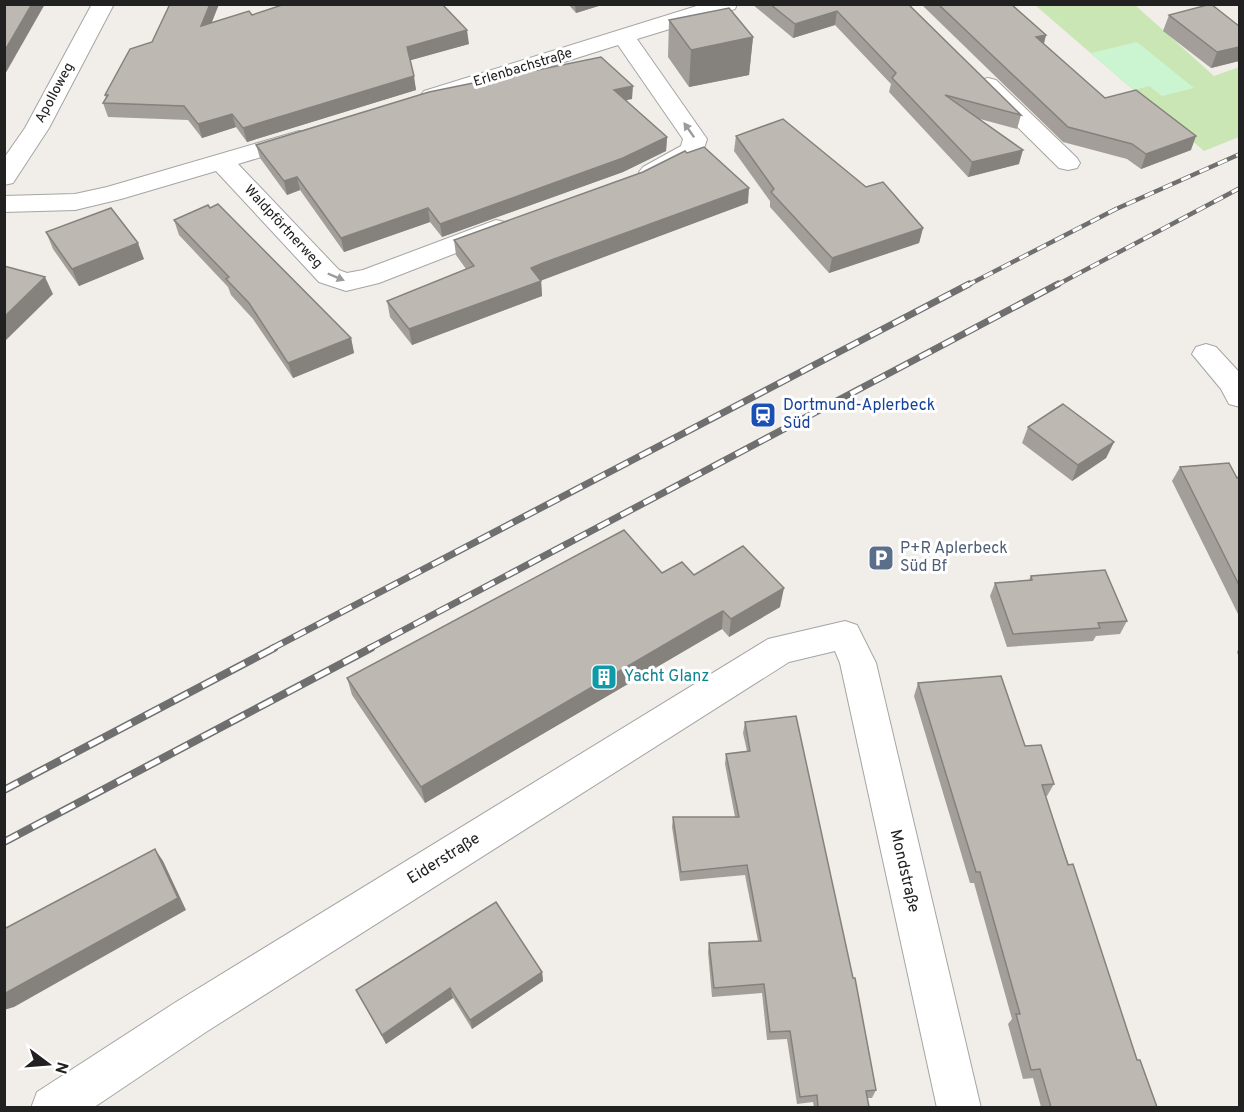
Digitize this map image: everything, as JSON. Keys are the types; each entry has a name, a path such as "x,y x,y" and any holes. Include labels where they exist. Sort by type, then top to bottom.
{"street":[{"name":"Apolloweg","path":"4,178 37,128 103,4"},
{"name":"Erlenbachstraße","path":"411,103 727,4"},
{"path":"623,36 695,139 693,150 671,164 630,182"},
{"path":"973,71 1068,163"},
{"path":"4,204 75,202 112,194 322,131"},
{"name":"Waldpförtnerweg","path":"222,162 329,276 346,282 369,277 517,220"},
{"path":"1206,354 1231,382 1239,397"},
{"name":"Eiderstraße","path":"53,1107 191,1017 780,649 845,635"},
{"name":"Mondstraße","path":"845,635 858,663 959,1107"}],"green space":[{"path":"1035,5 1135,5 1214,76 1239,67 1239,137 1204,151"},
{"path":"1137,42 1194,88 1162,96 1149,86 1134,90 1091,53"}],"building":[{"path":"4,4 32,4 4,52"},
{"path":"170,4 210,4 201,26 249,11 252,15 285,4 442,4 467,30 407,47 414,76 243,128 232,114 198,124 184,106 103,103 130,49 152,42"},
{"path":"770,4 908,4 1021,115 945,95 1023,150 972,162 892,78 896,73 837,11 795,24"},
{"path":"938,4 1011,4 1046,35 1036,37 1105,98 1136,90 1196,136 1146,154 1132,144 1068,127"},
{"path":"1211,4 1239,26 1239,47 1217,52 1169,15"},
{"path":"729,8 753,37 691,50 669,20"},
{"path":"601,57 633,86 614,90 667,137 623,158 440,224 428,208 341,238 297,177 284,181 256,145 429,92"},
{"path":"783,119 866,187 883,182 923,228 832,258 771,192 774,189 736,136"},
{"path":"704,147 749,188 543,263 531,268 541,281 409,329 387,301 474,266 454,240 643,172 685,151 687,153"},
{"path":"218,204 351,338 288,363 249,303 226,279 229,277 174,220 208,205 210,208"},
{"path":"111,208 138,243 72,269 46,232"},
{"path":"4,266 45,277 4,317"},
{"path":"1063,404 1114,442 1078,465 1028,427"},
{"path":"1229,463 1237,478 1239,477 1239,585 1180,467"},
{"path":"624,530 662,573 682,562 694,575 743,546 784,588 731,619 723,611 421,787 347,678"},
{"path":"1105,570 1127,621 1098,623 1100,628 1013,634 995,583 1032,580 1031,576"},
{"path":"1001,676 1025,746 1041,745 1054,784 1042,785 1068,865 1073,864 1137,1060 1140,1060 1157,1107 1051,1107 1040,1069 1031,1070 1016,1014 1020,1014 980,872 976,872 918,683"},
{"path":"796,716 853,978 855,978 876,1090 866,1091 869,1107 818,1107 817,1095 800,1097 790,1031 770,1032 764,984 714,988 709,943 761,941 747,865 681,872 673,817 739,817 726,754 750,751 745,722"},
{"path":"155,849 178,898 4,994 4,929"},
{"path":"496,902 542,972 470,1020 450,988 382,1035 356,990"}],"railway":[{"path":"966,286 1116,209 1240,154"},
{"path":"1055,286 1240,188"},
{"path":"271,649 969,284"},
{"path":"368,649 1058,284"},
{"path":"4,790 274,648"},
{"path":"4,842 371,648"}],"place":[{"name":"Dortmund-Aplerbeck Süd","path":"763,415"},
{"name":"P+R Aplerbeck Süd Bf","path":"881,558"},
{"name":"Yacht Glanz","path":"604,677"}]}
